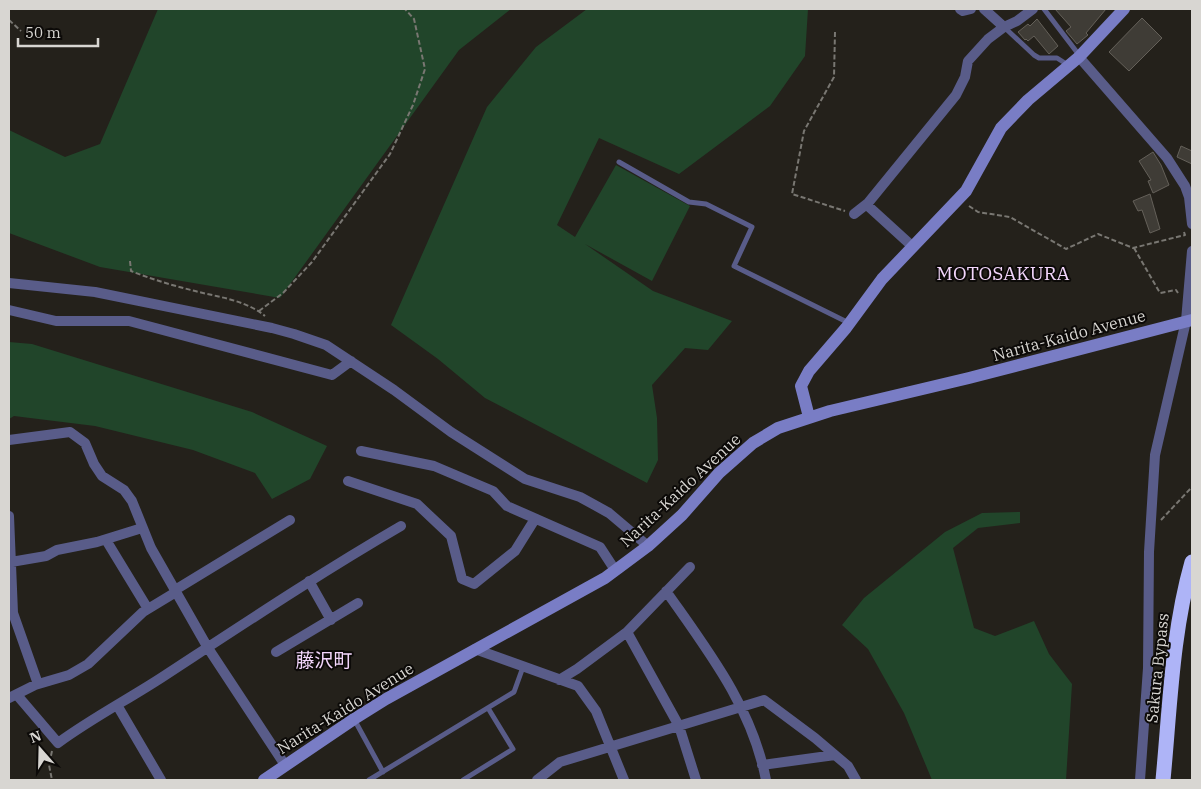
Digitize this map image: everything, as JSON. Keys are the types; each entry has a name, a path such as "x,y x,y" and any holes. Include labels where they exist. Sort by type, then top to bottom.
{"highway":[{"name":"Sakura Bypass","path":"1163,780 1176,641 1186,584 1192,562"}],"street":[{"path":"960,9 963,11 971,9"},
{"path":"984,9 1004,27"},
{"path":"854,214 866,205 956,95 965,77 968,61 988,39 1033,9"},
{"path":"809,417 802,386 809,371 849,324 882,279 966,191 1001,128 1028,100 1078,57 1120,10"},
{"path":"1078,57 1188,184 1188,225"},
{"path":"866,205 912,246"},
{"path":"1140,780 1148,668 1151,530 1155,455 1189,318 1192,251"},
{"path":"9,283 95,292 272,328 326,345 394,390 451,432 525,479 580,498 602,509 648,546"},
{"path":"9,310 56,321 129,321 332,375 351,361"},
{"name":"Narita-Kaido Avenue","path":"264,780 354,719 422,678 606,578 648,546 682,515 719,473 753,443 778,428 809,417 1189,318"},
{"path":"9,440 70,432 85,443 94,464 102,476 124,490 132,501 151,548 208,648 285,765"},
{"path":"361,451 434,466 494,491 507,506 600,547 615,570"},
{"path":"348,481 417,504 451,536 462,579 474,584 516,551 535,519"},
{"path":"9,516 12,616 38,684"},
{"path":"290,520 148,608 88,664 70,675 38,684 13,696 58,743 86,723 208,648 339,562 401,526"},
{"path":"11,562 46,556 56,550 106,540 142,528"},
{"path":"106,540 148,608"},
{"path":"559,680 627,632 690,567"},
{"path":"309,581 330,620"},
{"path":"666,591 728,680 752,732 766,780"},
{"path":"276,652 358,603"},
{"path":"627,632 679,726 696,780"},
{"path":"475,649 578,686 596,711 624,780"},
{"path":"543,778 560,762 764,700 815,738 848,766 856,780"},
{"path":"117,705 161,780"},
{"path":"762,765 835,756"}],"lane":[{"path":"1044,9 1076,51 1078,57"},
{"path":"1004,27 1039,58 1057,58 1068,66"},
{"path":"619,162 689,202 706,204 752,227 734,266 849,324"},
{"path":"369,780 514,692 523,667"},
{"path":"463,780 514,749 488,708"},
{"path":"354,719 383,772"}],"path":[{"path":"130,262 131,271 144,276 240,302 259,311 283,293 312,262 390,154 413,105 425,69 414,19 405,9"},
{"path":"9,20 21,31"},
{"path":"835,32 834,77 804,131 792,194 854,214"},
{"path":"958,199 978,212 1010,217 1066,249 1098,234 1134,248 1185,236 1188,225"},
{"path":"1134,248 1160,294 1176,290 1189,318"},
{"path":"1151,530 1192,487"},
{"path":"52,780 49,765 50,753 58,743"}],"green space":[{"path":"158,9 511,9 459,50 280,298 100,267 9,233 9,130 65,157 100,144"},
{"path":"587,9 808,9 805,56 770,106 679,174 599,138 557,225 575,237 616,165 690,206 652,281 585,244 653,291 732,321 708,350 685,348 652,385 657,418 658,460 647,483 485,398 438,359 391,325 487,107 536,47"},
{"path":"9,342 32,344 252,412 327,446 310,479 272,499 255,473 193,450 95,426 14,416 9,419"},
{"path":"1020,512 1020,523 978,528 953,548 974,628 995,636 1034,621 1049,654 1072,684 1066,780 932,780 904,713 868,649 842,625 864,598 945,532 982,513"}],"building":[{"path":"1055,9 1106,9 1086,33 1088,35 1077,44 1066,31 1071,27"},
{"path":"1142,18 1162,38 1129,71 1109,52"},
{"path":"1037,19 1058,46 1049,54 1034,36 1028,41 1018,32 1028,24 1030,26"},
{"path":"1181,146 1192,151 1192,164 1177,157"},
{"path":"1153,152 1161,165 1169,185 1153,193 1148,181 1151,180 1139,161"},
{"path":"1150,194 1160,229 1150,233 1142,210 1138,211 1133,201"}],"district":[{"name":"MOTOSAKURA","path":"1003,273"},
{"name":"藤沢町","path":"324,660"}]}
